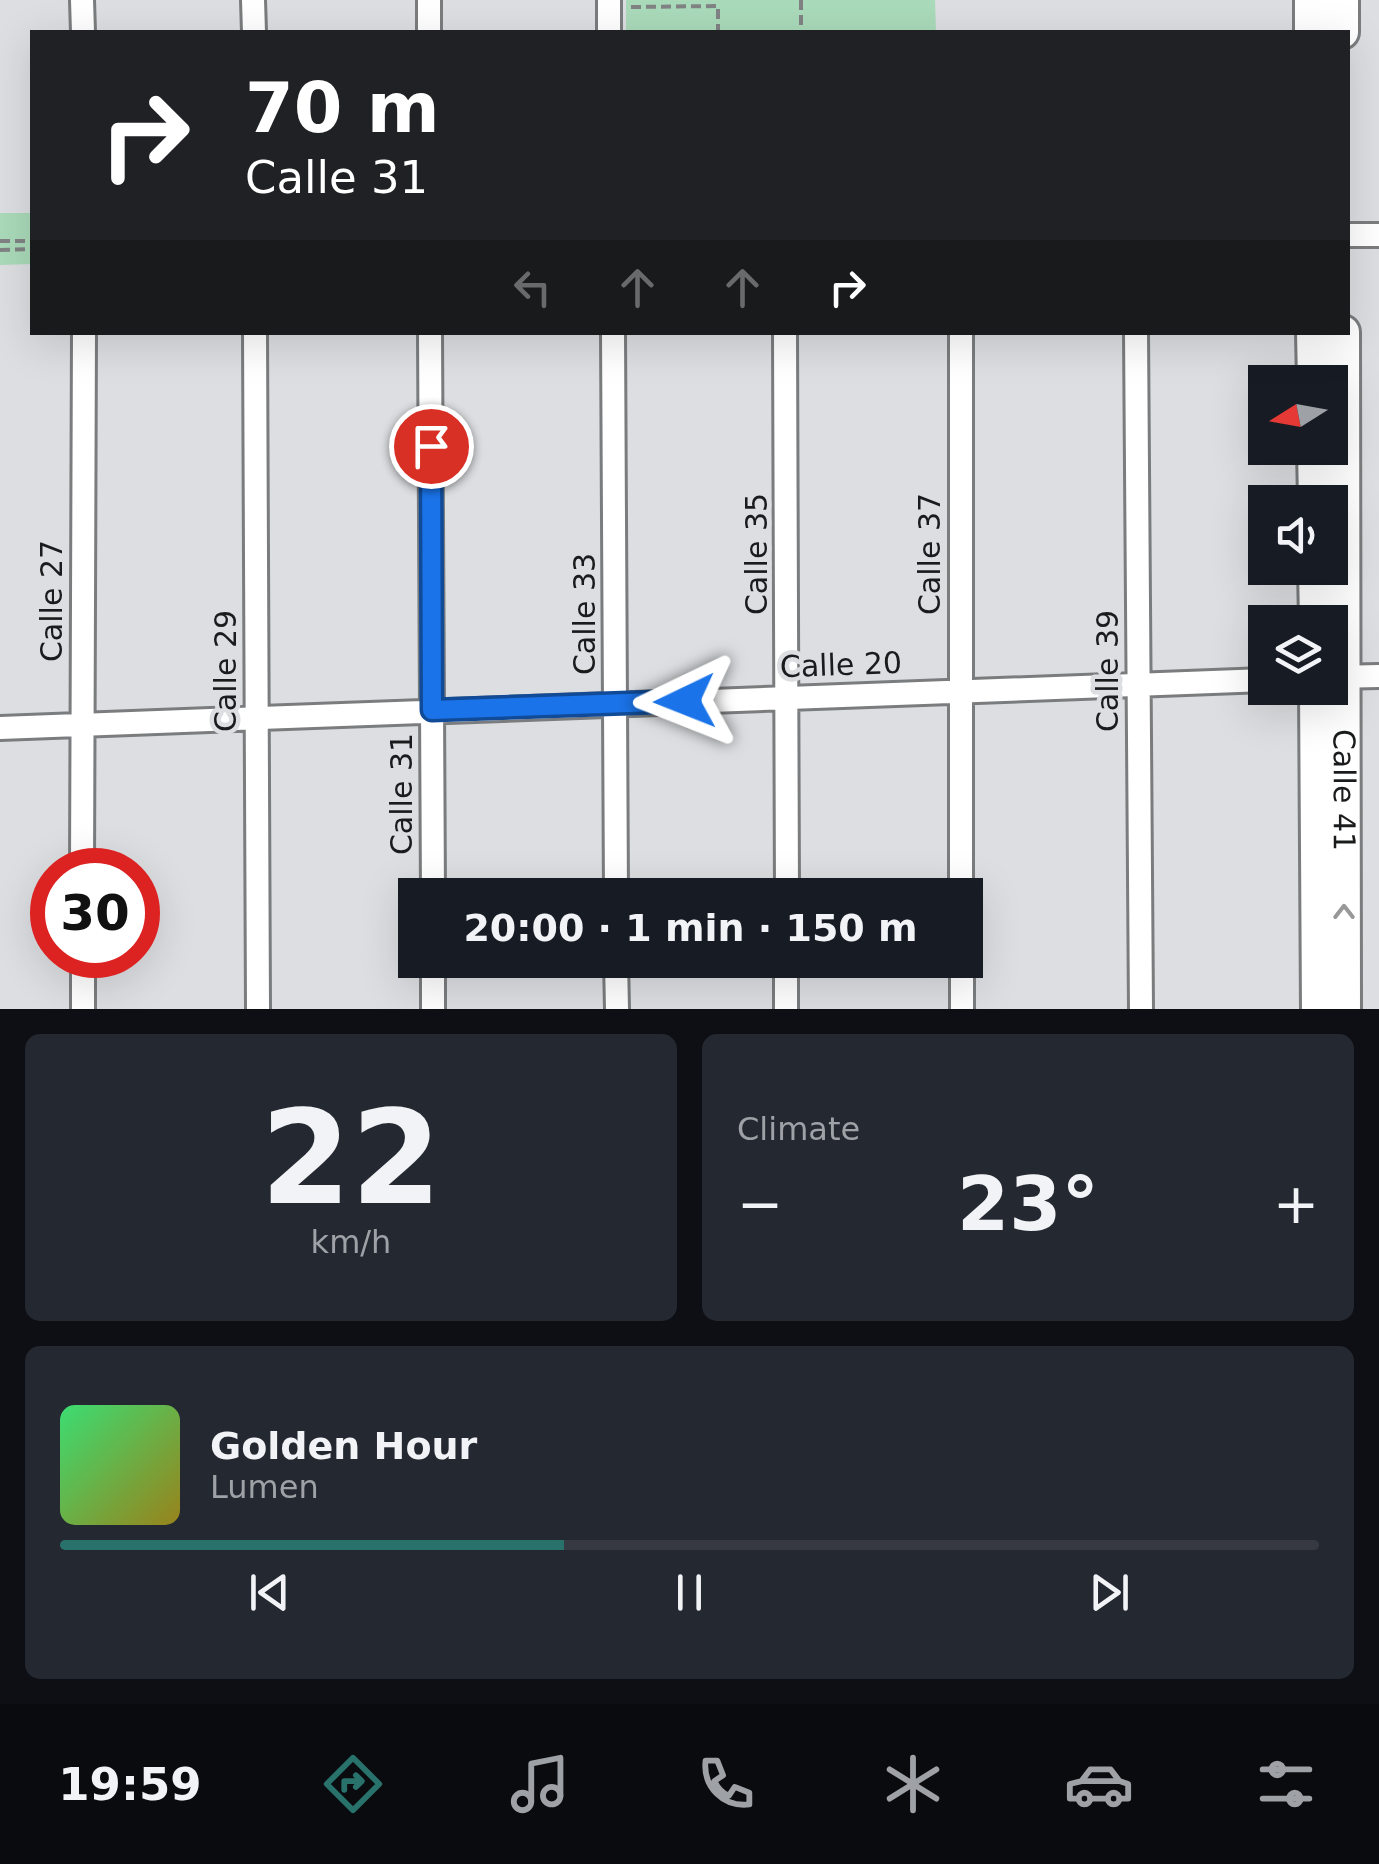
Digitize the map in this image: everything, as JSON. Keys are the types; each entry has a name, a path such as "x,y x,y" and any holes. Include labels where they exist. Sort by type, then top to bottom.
{"main road":[{"path":"1311,0 1311,30"},
{"path":"1342,0 1342,30"},
{"path":"1313,335 1314,365"},
{"name":"Calle 41","path":"1333,605 1342,335"},
{"name":"Calle 41","path":"1318,1009 1329,705"},
{"name":"Calle 41","path":"1331,705 1344,1009"}],"street":[{"path":"82,0 83,30"},
{"path":"254,0 254,30"},
{"path":"428,0 429,30"},
{"path":"609,30 615,4"},
{"path":"1350,236 1379,236"},
{"name":"Calle 27","path":"82,848 84,335"},
{"name":"Calle 29","path":"255,335 258,1009"},
{"name":"Calle 31","path":"430,335 433,878"},
{"name":"Calle 33","path":"613,335 616,878"},
{"name":"Calle 35","path":"786,335 787,878"},
{"name":"Calle 37","path":"961,335 961,878"},
{"name":"Calle 39","path":"1136,335 1141,1009"},
{"path":"1348,679 1379,676"},
{"name":"Calle 20","path":"0,728 1248,681"},
{"path":"83,978 83,1009"},
{"path":"433,978 434,1009"},
{"path":"616,978 616,1009"},
{"path":"786,978 786,1009"},
{"path":"962,978 962,1009"}],"path":[{"path":"800,0 802,30"},
{"path":"615,4 718,6 718,30"},
{"path":"0,241 30,241"},
{"path":"0,250 30,249"}],"green space":[{"path":"626,0 935,0 936,30 626,30"},
{"path":"0,213 30,213 30,264 0,265"}],"route":[{"path":"431,446 432,710 685,701"}]}
